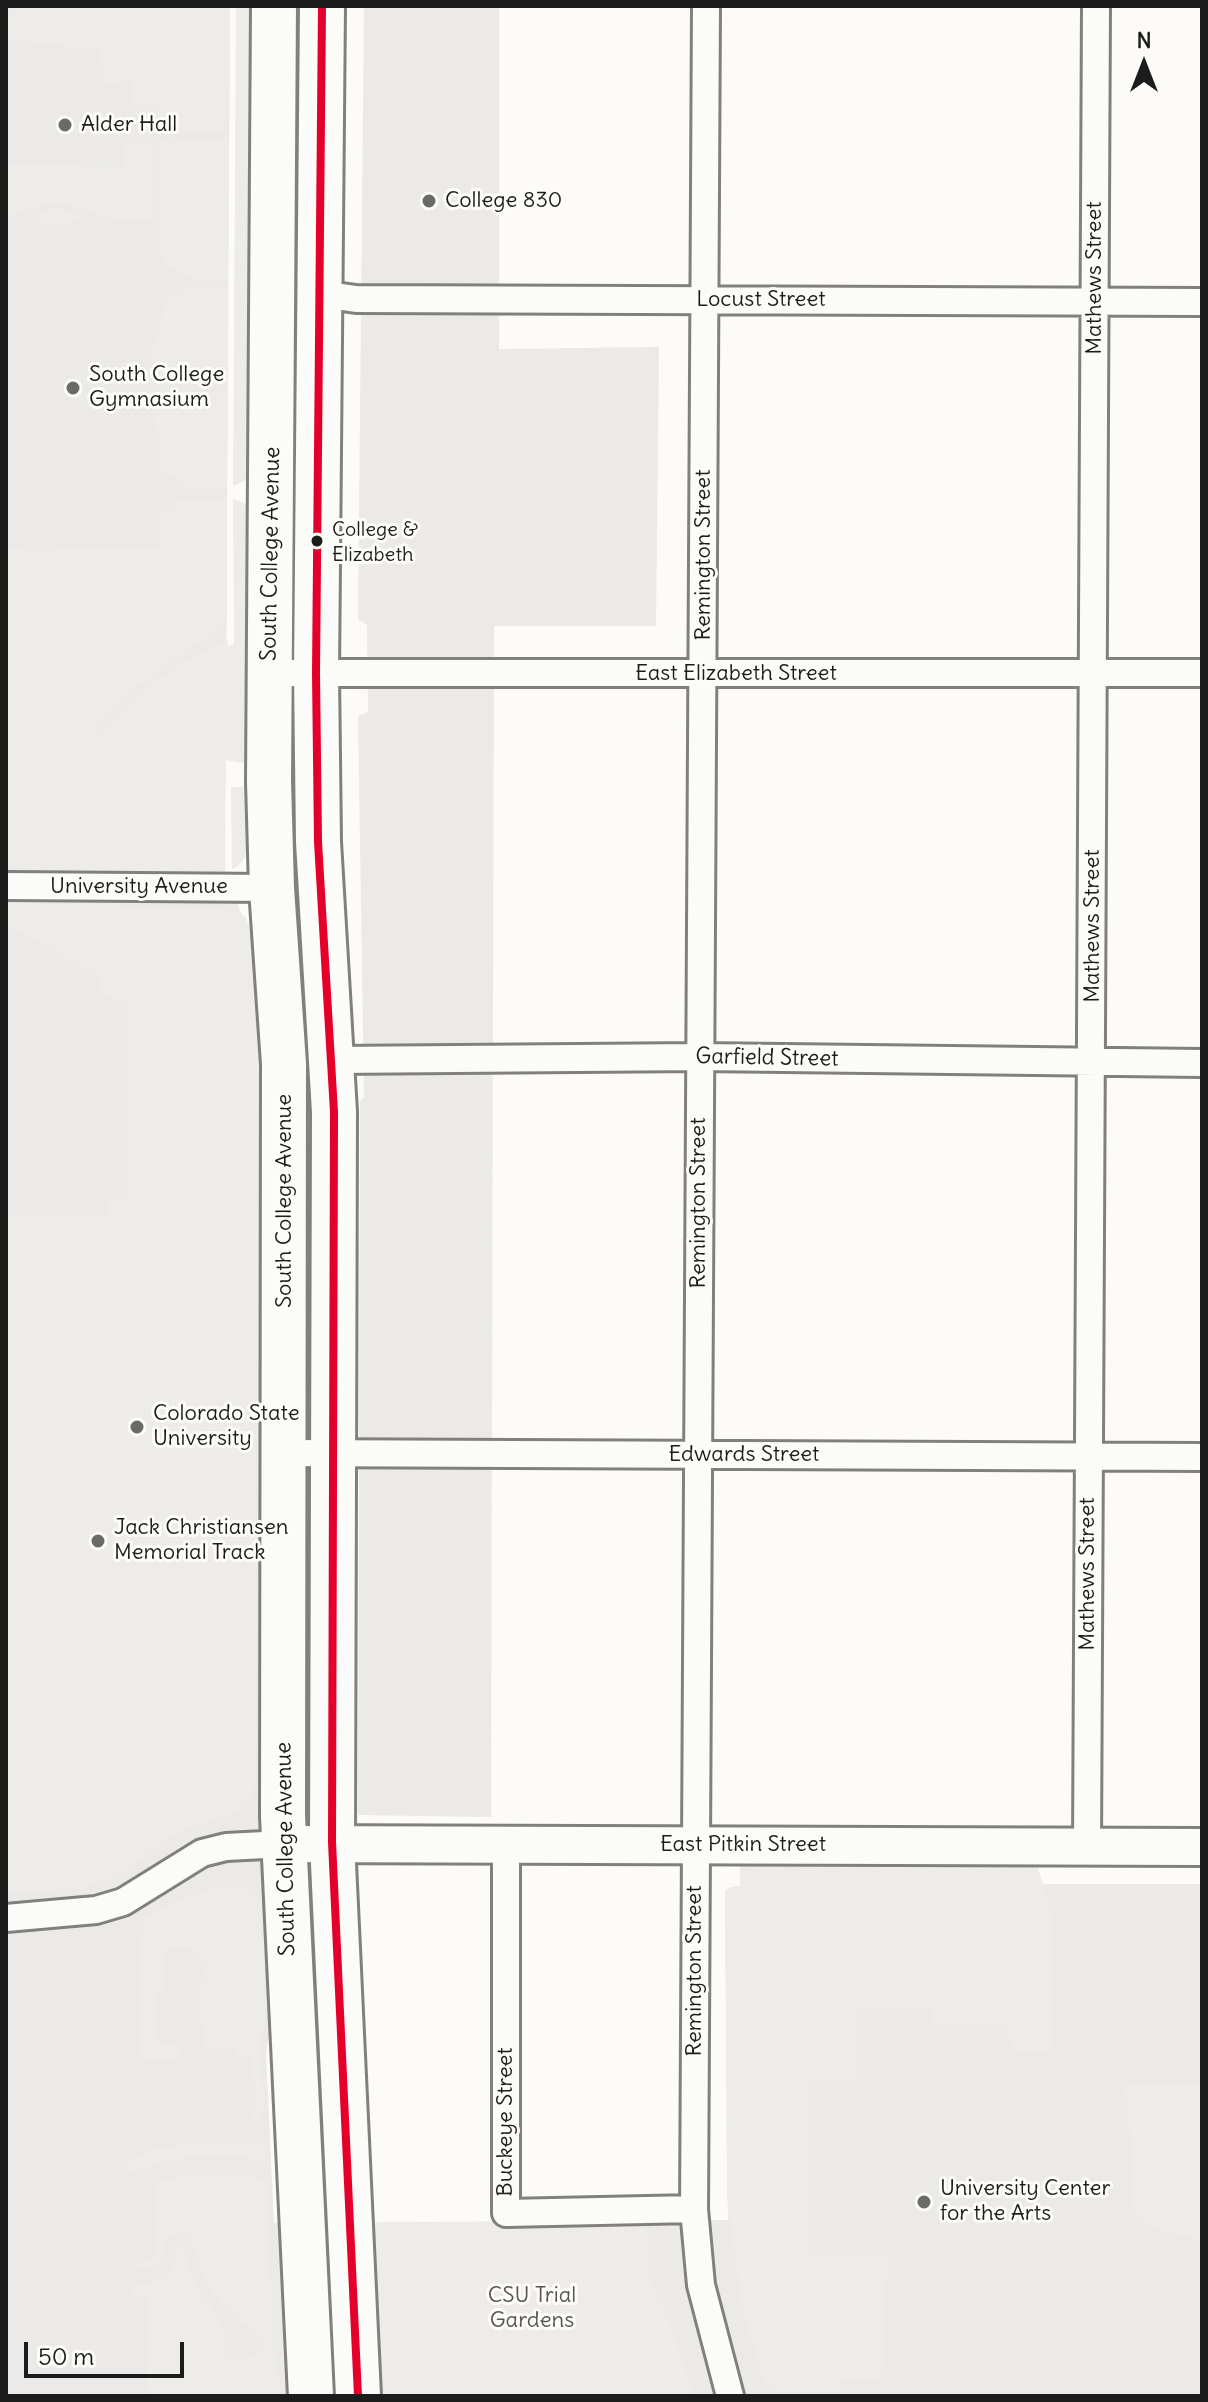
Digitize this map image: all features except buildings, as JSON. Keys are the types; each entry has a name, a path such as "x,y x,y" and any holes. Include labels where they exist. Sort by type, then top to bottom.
{"highway":[{"name":"South College Avenue","path":"274,6 269,673 272,888 284,1064 284,1844 311,2396"},
{"name":"South College Avenue","path":"322,6 316,673 318,842 333,1060 332,1842 358,2396"},
{"path":"275,158 290,245 300,273 321,294"}],"street":[{"name":"Remington Street","path":"706,6 694,2209 701,2285 730,2396"},
{"name":"Mathews Street","path":"1087,1846 1096,6"},
{"name":"Locust Street","path":"321,294 356,299 1202,302"},
{"name":"East Elizabeth Street","path":"269,673 1202,673"},
{"name":"University Avenue","path":"6,886 272,888"},
{"name":"Garfield Street","path":"333,1060 700,1057 1202,1063"},
{"name":"Edwards Street","path":"285,1453 1202,1457"},
{"name":"East Pitkin Street","path":"284,1844 1202,1847"},
{"path":"6,1918 40,1918 96,1910 123,1902 202,1853 226,1847 284,1844"},
{"name":"Buckeye Street","path":"506,1844 506,2213 694,2209"}],"shaded area":[{"name":"Colorado State University","path":"6,6 230,6 225,870 242,915 269,1044 274,2010 266,2053 274,2223 728,2220 725,1904 728,1888 750,1884 1202,1884 1202,2396 6,2396"},
{"path":"364,6 499,6 499,349 659,347 656,626 494,626 491,1817 358,1815 360,1101 364,1097 358,716 368,712 367,625 358,619"}],"green space":[{"path":"17,6 229,6 228,132 163,133 158,129 158,106 133,106 132,77 126,77 123,83 105,84 105,68 102,67 97,45 83,51 55,42 37,45 12,37 6,41 6,15 16,14"},
{"path":"236,6 252,6 249,479 233,486"},
{"path":"163,138 229,139 228,279 190,278 162,262 158,141"},
{"path":"124,142 151,142 151,220 111,218 60,203 35,207 6,219 6,164 123,167"},
{"path":"56,209 83,215 71,223 51,225 33,214"},
{"path":"228,288 227,383 153,382 153,345 161,334 163,301 181,289"},
{"path":"155,392 228,392 227,486 180,486 174,477 161,472 162,438 154,426"},
{"path":"180,499 227,499 227,622 130,691 95,724 98,736 125,707 157,680 210,648 228,641 228,646 234,644 233,499 249,505 247,764 226,760 224,870 183,870 177,875 126,870 6,869 6,548 56,554 57,547 162,548 161,512 170,511"},
{"path":"231,787 248,787 250,821 245,856 232,869"},
{"path":"6,903 220,909 245,916 252,934 267,1021 254,1790 249,1800 235,1812 180,1832 112,1877 68,1889 37,1892 6,1892 6,1217 107,1215 108,1202 129,1201 127,999 104,997 98,991 103,976 14,930 6,929"},
{"path":"740,1863 1037,1864 1050,1909 1050,2051 1022,2052 1011,2046 1007,2026 933,2025 933,2009 857,2008 856,2081 808,2081 807,2254 889,2254 885,2368 881,2368 881,2380 841,2381 840,2390 776,2390 776,2386 765,2385 738,2295 738,2273 727,2196 725,1890 740,1887"},
{"path":"237,1886 252,1890 262,1903 267,2012 259,2047 264,2107 259,2118 254,2119 250,2112 255,2108 253,2056 237,2057 236,2048 204,2047 202,2025 197,2023 197,2019 202,2015 201,1986 207,1983 205,1966 199,1962 197,1949 165,1950 166,1991 154,1993 156,2043 181,2044 182,2059 142,2061 141,1943 145,1917 205,1890"},
{"path":"1123,2084 1202,2084 1202,2240 1154,2227 1133,2210 1129,2109"},
{"path":"266,2142 267,2161 235,2156 197,2156 161,2162 132,2175 126,2172 126,2166 138,2156 172,2146"},
{"path":"251,2174 265,2181 266,2186 273,2350 282,2396 149,2396 149,2298 134,2297 133,2285 163,2281 173,2270 176,2246 182,2246 193,2279 221,2326 225,2359 239,2362 263,2349 263,2336 236,2317 213,2291 192,2245 182,2232 166,2236 160,2264 155,2268 134,2267 133,2262 154,2261 156,2179"},
{"name":"CSU Trial Gardens","path":"646,2222 648,2268 653,2290 669,2321 694,2396 381,2396 371,2224"}],"transit line":[{"path":"322,6 316,673 318,842 334,1112 332,1842 358,2396"}],"place":[{"name":"Alder Hall","path":"65,125"},
{"name":"College 830","path":"429,201"},
{"name":"South College Gymnasium","path":"73,388"},
{"name":"College & Elizabeth","path":"317,541"},
{"name":"Colorado State University","path":"137,1427"},
{"name":"Jack Christiansen Memorial Track","path":"98,1541"},
{"name":"University Center for the Arts","path":"924,2202"}]}
